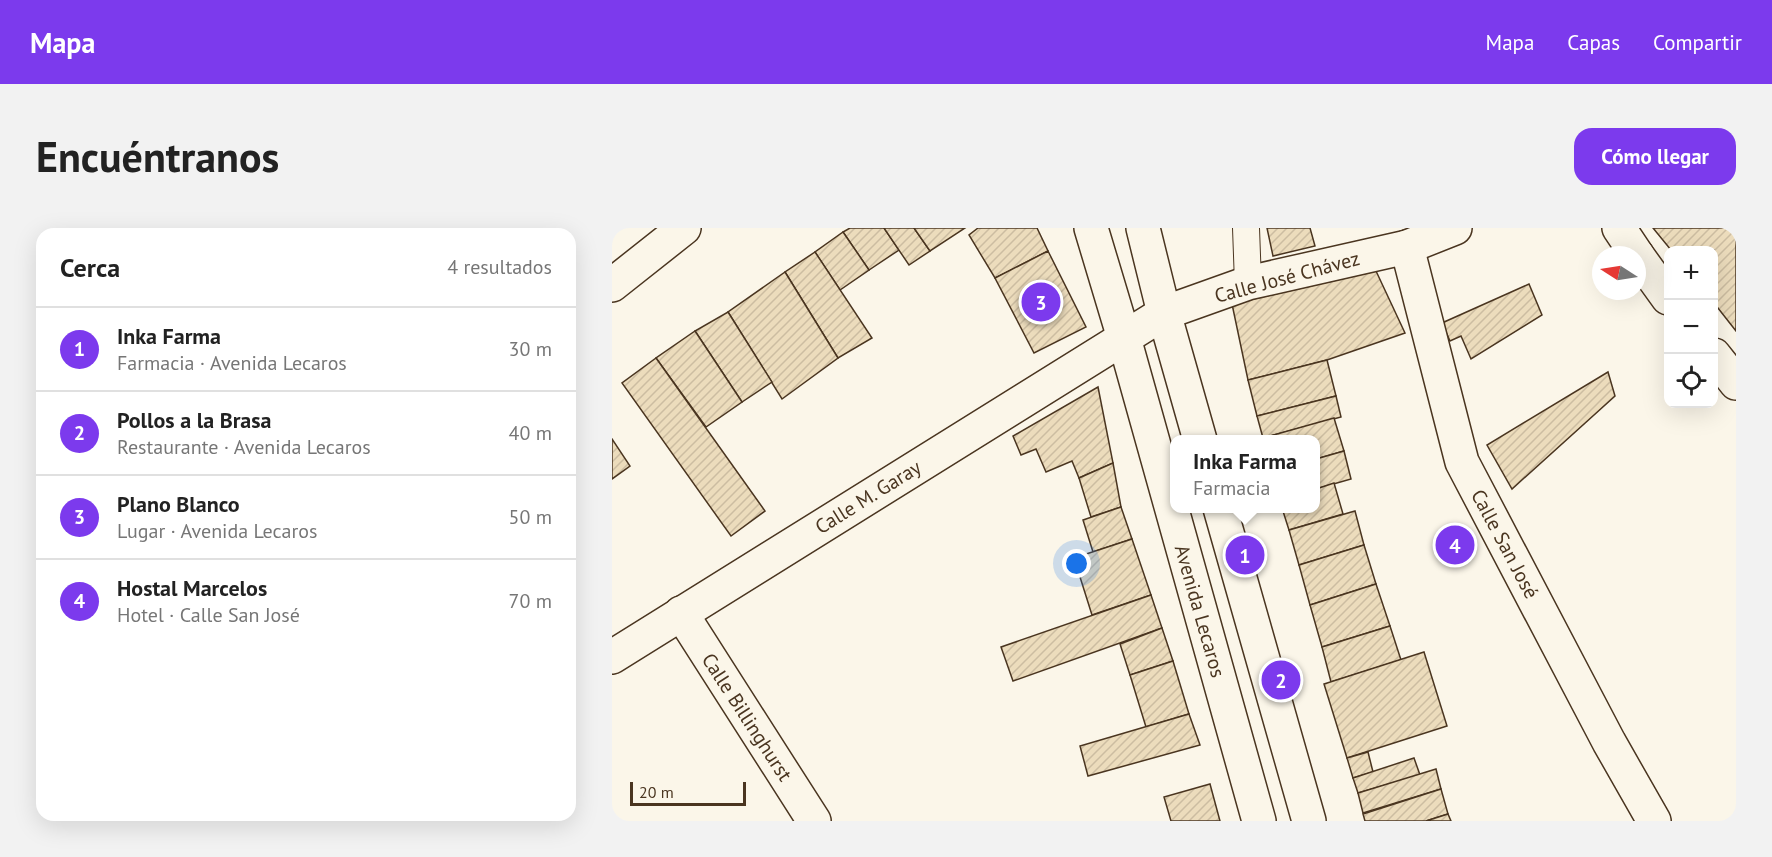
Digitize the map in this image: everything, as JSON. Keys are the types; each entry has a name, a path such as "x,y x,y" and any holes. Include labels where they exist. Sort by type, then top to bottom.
{"street":[{"path":"612,285 684,228"},
{"name":"Avenida Lecaros","path":"1091,228 1170,503"},
{"path":"1143,228 1199,435"},
{"path":"1246,228 1248,283"},
{"name":"Calle José Chávez","path":"1124,338 1164,313 1248,283 1407,247 1455,228"},
{"path":"1619,228 1631,246"},
{"name":"Calle San José","path":"1407,247 1462,462 1609,742 1654,821"},
{"path":"1646,267 1664,292"},
{"name":"Calle M. Garay","path":"612,657 1124,338"},
{"path":"1718,361 1736,383"},
{"name":"Avenida Lecaros","path":"1173,513 1259,821"},
{"path":"1221,513 1309,821"},
{"name":"Calle Billinghurst","path":"681,613 814,821"}],"building":[{"path":"850,228 884,228 899,250 869,270 843,232"},
{"path":"884,228 914,228 930,251 909,265"},
{"path":"914,228 965,228 930,251"},
{"path":"978,228 1037,228 1048,251 995,278 969,235"},
{"path":"1267,228 1310,228 1315,246 1273,256"},
{"path":"1653,228 1736,228 1736,331 1718,308 1718,246 1668,246"},
{"path":"843,232 869,270 840,290 815,252"},
{"path":"1048,251 1086,327 1034,353 995,278"},
{"path":"815,252 872,338 838,358 785,272"},
{"path":"1376,271 1405,333 1327,360 1248,380 1232,304"},
{"path":"785,272 838,358 782,399 728,312"},
{"path":"1529,284 1542,315 1471,359 1461,336 1450,341 1442,323"},
{"path":"728,312 772,382 742,402 695,331"},
{"path":"695,331 742,402 706,427 656,358"},
{"path":"656,358 765,511 731,536 622,383"},
{"path":"1327,360 1336,396 1257,416 1248,380"},
{"path":"1608,372 1615,396 1512,489 1487,445"},
{"path":"1098,387 1113,463 1079,478 1072,461 1046,472 1036,449 1021,455 1013,436"},
{"path":"1336,396 1341,417 1274,435 1262,435 1257,416"},
{"path":"1334,418 1344,451 1320,458 1320,435 1274,435"},
{"path":"612,439 630,466 612,479"},
{"path":"1344,451 1351,479 1320,488 1320,458"},
{"path":"1113,463 1121,507 1091,517 1079,478"},
{"path":"1334,483 1343,514 1289,530 1284,513 1320,513 1320,488"},
{"path":"1121,507 1132,539 1093,552 1083,520"},
{"path":"1355,511 1364,545 1299,565 1289,530"},
{"path":"1132,539 1151,595 1092,615 1074,558"},
{"path":"1364,545 1376,584 1310,605 1299,565"},
{"path":"1376,584 1390,626 1322,647 1310,605"},
{"path":"1151,595 1162,628 1013,681 1001,647"},
{"path":"1390,626 1401,660 1331,682 1322,647"},
{"path":"1162,628 1173,661 1130,675 1120,644"},
{"path":"1424,652 1447,726 1347,758 1324,684"},
{"path":"1173,661 1189,714 1146,727 1130,675"},
{"path":"1189,714 1200,745 1088,776 1080,746"},
{"path":"1368,752 1373,772 1353,778 1347,758"},
{"path":"1414,758 1420,775 1358,793 1353,778"},
{"path":"1436,769 1441,789 1363,813 1358,793"},
{"path":"1210,784 1220,821 1171,821 1164,797"},
{"path":"1441,789 1448,814 1426,821 1365,821 1363,814"},
{"path":"1448,814 1451,821 1426,821"}],"place":[{"name":"Plano Blanco","path":"1041,302"},
{"name":"Hostal Marcelos","path":"1455,545"},
{"name":"Inka Farma","path":"1245,555"},
{"name":"Pollos a la Brasa","path":"1281,680"}]}
